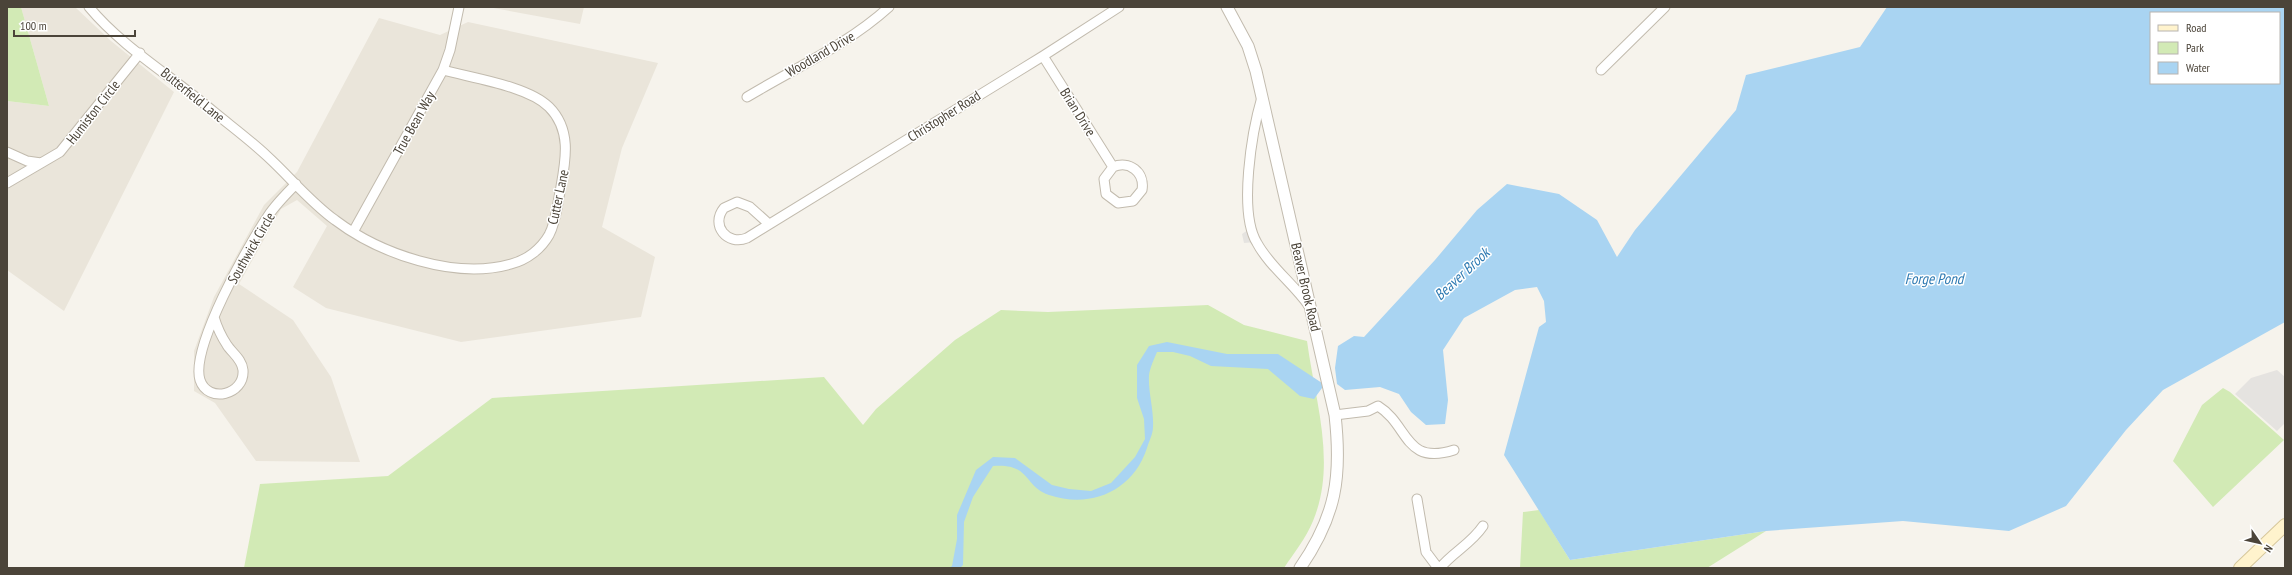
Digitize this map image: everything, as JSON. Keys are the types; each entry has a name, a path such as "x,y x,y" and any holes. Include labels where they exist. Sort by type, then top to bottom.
{"main road":[{"path":"2240,568 2285,525"}],"street":[{"name":"Butterfield Lane","path":"89,7 112,31 266,156 296,184"},
{"name":"True Bean Way","path":"353,232 443,70 450,50 460,7"},
{"name":"Woodland Drive","path":"747,97 847,40 870,24 889,7"},
{"name":"Christopher Road","path":"769,224 750,207 737,202 724,208 718,221 723,234 737,240 747,238 1044,56 1119,7"},
{"name":"Beaver Brook Road","path":"1227,7 1248,46 1262,95 1334,411 1337,463 1334,501 1318,540 1300,568"},
{"path":"1602,70 1665,7"},
{"name":"Humiston Circle","path":"7,183 55,156 65,147 140,53"},
{"name":"Brian Drive","path":"1044,56 1113,167"},
{"name":"Cutter Lane","path":"296,184 329,216 353,232 414,259 445,266 477,269 501,266 521,261 537,250 548,236 555,218 566,151 563,131 555,114 541,100 523,92 443,70"},
{"path":"1262,95 1256,118 1250,162 1248,211 1252,232 1260,248 1311,309"},
{"path":"7,152 27,161 41,163"},
{"path":"1127,165 1139,173 1142,179 1142,190 1133,201 1118,203 1106,194 1104,179 1113,167 1127,165"},
{"name":"Southwick Circle","path":"214,318 222,338 240,362 243,370 240,384 233,390 224,394 215,394 207,389 201,382 199,373 203,348 214,318 258,231 277,203 296,184"},
{"path":"1334,411 1368,411 1378,406 1387,412 1407,441 1416,448 1435,455 1454,450"},
{"path":"1417,499 1426,552 1439,568 1452,554 1475,538 1483,526"}],"shaded area":[{"path":"21,7 75,7 111,41 174,92 64,311 7,270 7,101 49,106"},
{"path":"488,7 584,7 580,24"},
{"path":"379,18 440,35 468,22 658,63 622,148 602,227 655,257 641,317 461,342 326,308 293,287 327,226 297,200 281,209 239,284 293,320 331,377 360,462 256,461 215,403 194,391 194,351 214,297 264,205 297,172"},
{"path":"1251,228 1256,242 1244,243 1242,234"},
{"path":"2277,370 2285,377 2285,423 2277,431 2235,394 2251,378"}],"green space":[{"path":"7,7 21,7 49,106 7,101"},
{"path":"1208,305 1244,325 1307,341 1322,432 1324,454 1323,477 1320,499 1313,521 1284,568 244,568 260,484 388,476 492,398 824,377 863,425 876,409 955,340 1001,310 1048,312"},
{"path":"2223,388 2230,392 2284,440 2213,507 2173,461 2202,405"},
{"path":"1539,510 1570,560 1766,531 1707,568 1520,568 1523,512"}],"water":[{"name":"Forge Pond","path":"1887,7 2285,7 2285,322 2163,390 2126,430 2066,506 2009,531 1903,521 1766,531 1570,560 1504,455 1539,327 1546,322 1544,301 1537,287 1515,290 1464,318 1443,350 1448,400 1445,424 1426,425 1411,412 1399,394 1380,387 1345,390 1337,384 1335,368 1338,346 1354,336 1364,337 1435,260 1477,210 1507,184 1559,194 1597,220 1617,257 1635,230 1736,110 1746,75 1860,47"},
{"path":"1167,342 1227,354 1278,354 1322,383 1322,388 1314,399 1300,396 1268,369 1211,366 1190,356 1173,352 1157,352 1149,375 1149,388 1153,414 1152,432 1147,448 1132,475 1121,485 1108,493 1095,498 1080,500 1065,499 1049,495 1035,486 1021,471 1005,466 993,466 973,497 964,522 963,565 960,568 949,568 952,566 957,539 957,515 976,470 993,457 1015,458 1052,485 1069,489 1091,491 1111,483 1135,457 1145,439 1144,419 1137,398 1137,365 1149,346"}],"water label":[{"name":"Beaver Brook","path":"1462,274"}]}
